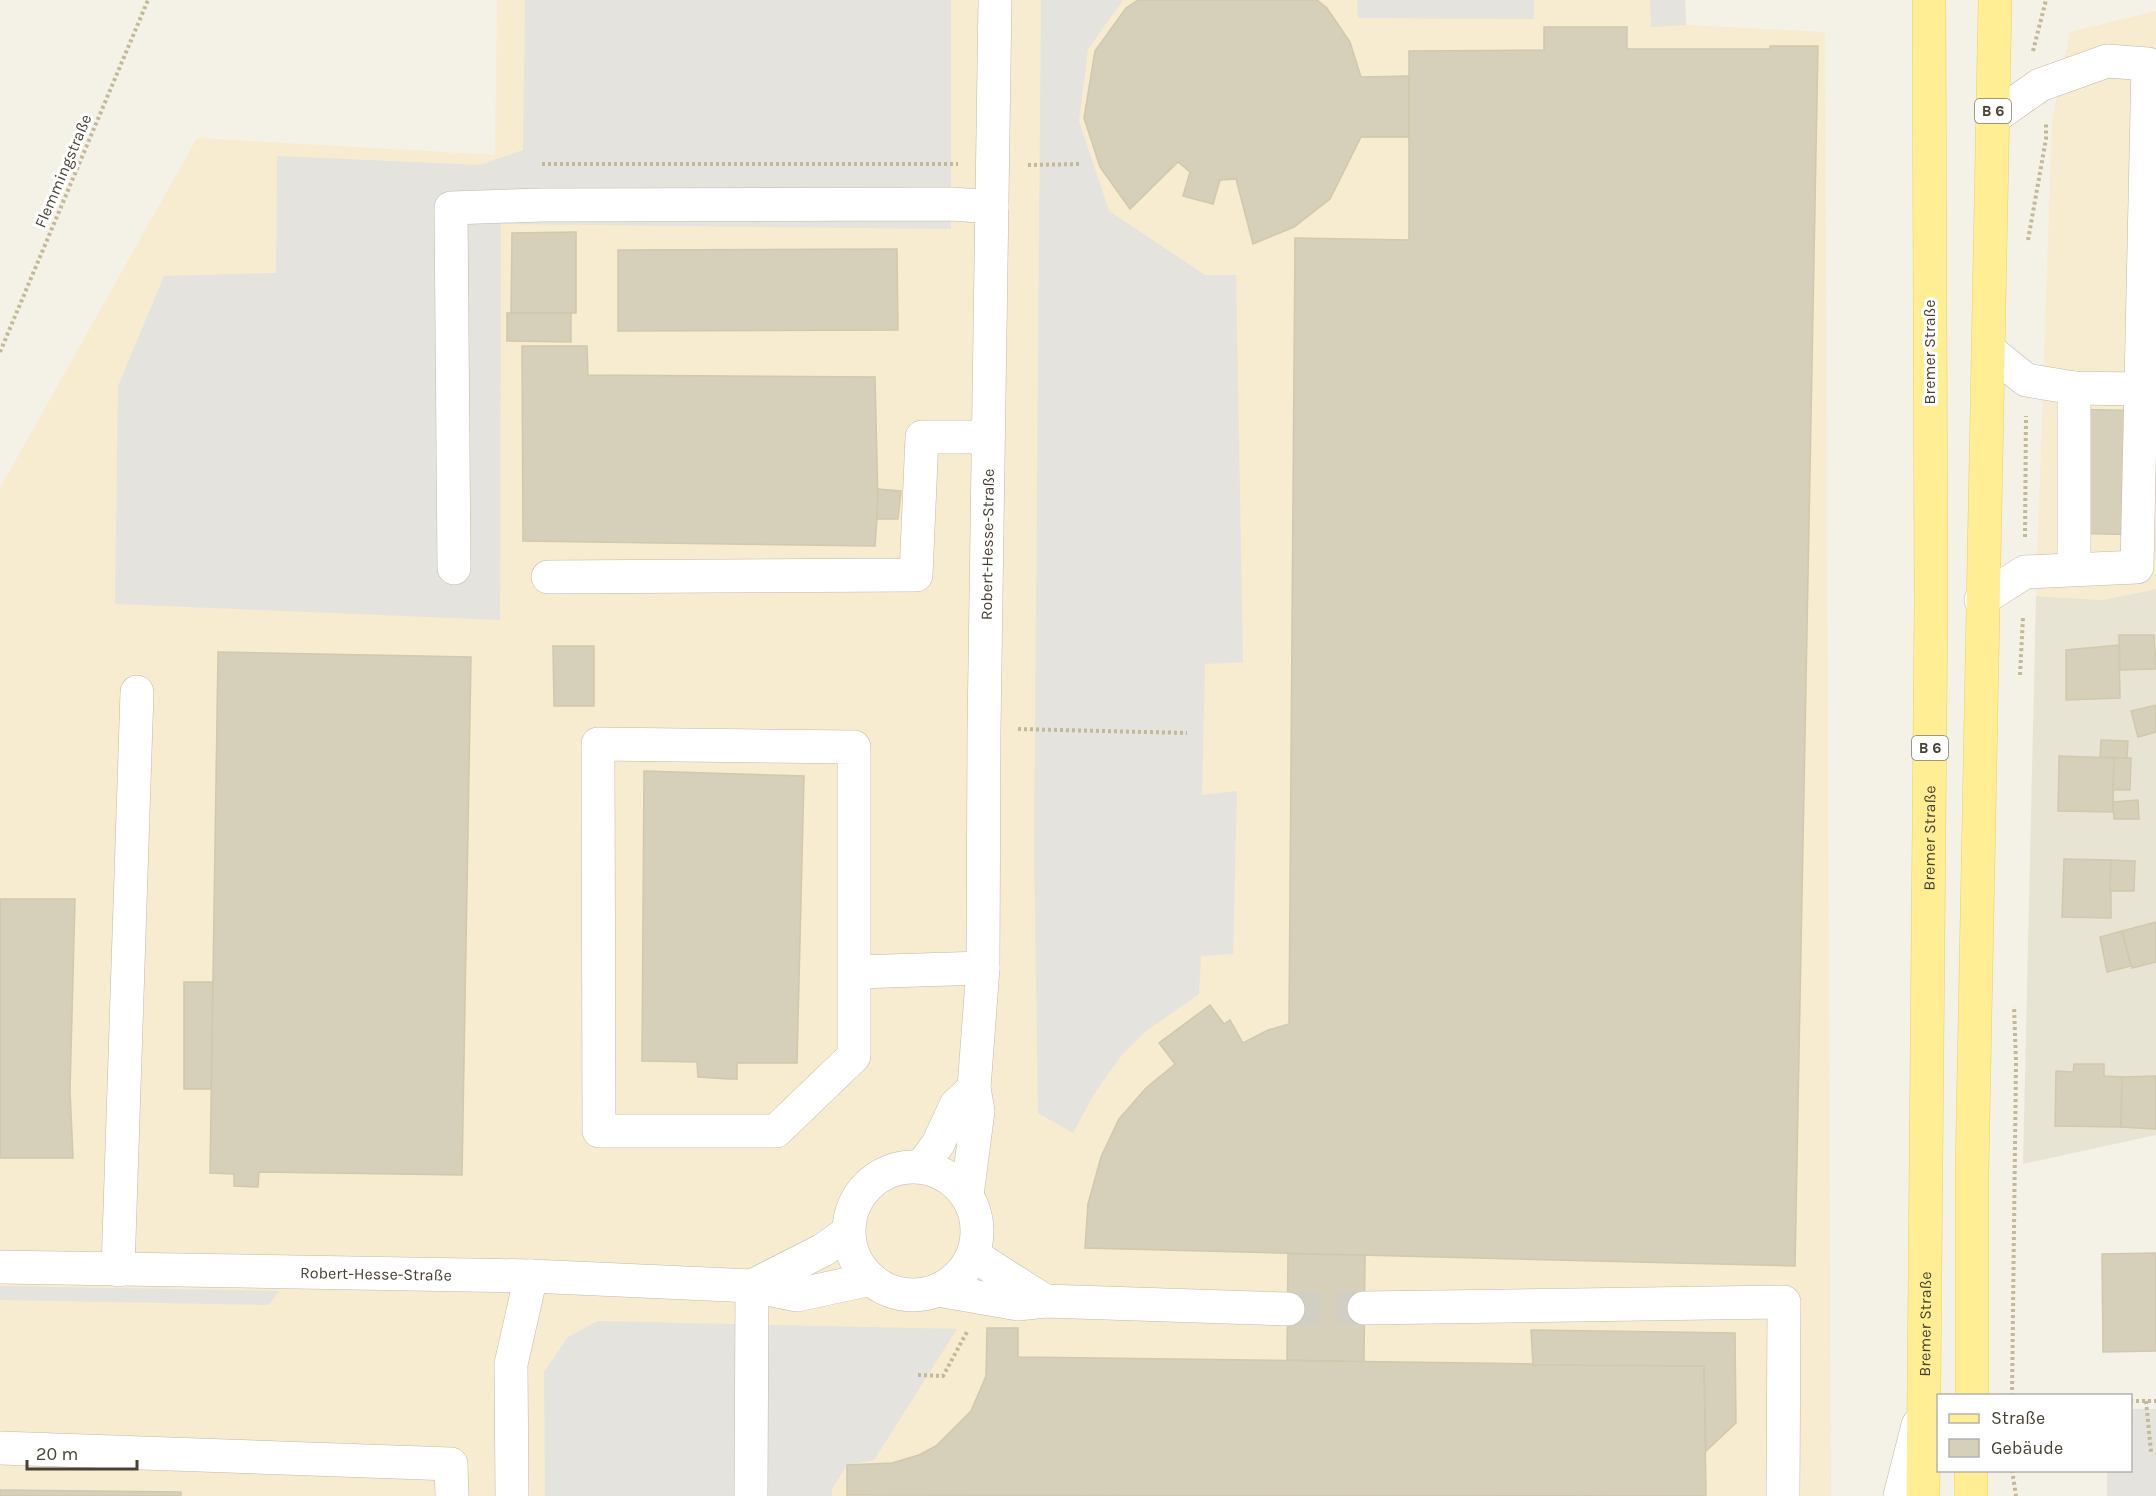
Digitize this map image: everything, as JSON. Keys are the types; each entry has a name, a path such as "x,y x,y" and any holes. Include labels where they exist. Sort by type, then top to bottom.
{"main road":[{"name":"Bremer Straße","path":"1923,1496 1931,603 1929,0"},
{"name":"B 6","path":"1971,1394 1972,1171 1981,600 1989,350 1995,0"},
{"path":"1971,1472 1971,1496"}],"street":[{"name":"Robert-Hesse-Straße","path":"967,1195 978,1111 974,1088 983,968 984,729 995,0"},
{"path":"1981,600 2025,572 2074,568 2137,567 2139,389 2148,64 2107,62 2040,85 1993,118"},
{"path":"454,568 451,208 542,205 952,204 992,207"},
{"path":"1989,350 2026,380 2074,388 2139,389"},
{"path":"2074,388 2074,568"},
{"path":"548,576 916,575 922,437 988,437"},
{"path":"118,1270 137,692"},
{"path":"598,744 854,747 856,972 854,1056 776,1131 599,1131 598,744"},
{"path":"856,972 983,968"},
{"path":"921,1167 938,1144 956,1105 974,1088"},
{"path":"899,1167 921,1167 939,1171 954,1181 967,1195 975,1214 977,1235 973,1255 964,1270 938,1290 921,1295 886,1290 871,1280 859,1266 848,1232 851,1210 862,1190 879,1176 899,1167"},
{"name":"Robert-Hesse-Straße","path":"752,1286 823,1251 848,1232"},
{"path":"973,1255 1045,1301"},
{"name":"Robert-Hesse-Straße","path":"0,1268 531,1276 752,1286 797,1295 871,1280"},
{"path":"512,1496 511,1364 531,1276"},
{"path":"751,1496 752,1286"},
{"path":"938,1290 1018,1304 1045,1301 1288,1309"},
{"path":"1364,1308 1784,1302 1783,1496"},
{"path":"1900,1496 1923,1403"},
{"path":"0,1448 451,1464 452,1496"}],"path":[{"name":"Flemmingstraße","path":"0,351 148,0"},
{"path":"2027,244 2046,140 2045,111 2033,53 2046,0"},
{"path":"542,164 842,162 1081,164"},
{"path":"2020,682 2025,572 2026,380"},
{"path":"984,729 1187,733"},
{"path":"2012,1394 2016,1074 2013,999"},
{"path":"918,1376 943,1376 972,1322"},
{"path":"2132,1401 2156,1401"},
{"path":"2146,1401 2151,1452"},
{"path":"2012,1472 2016,1496"}],"shaded area":[{"path":"497,0 1685,0 1687,25 1825,32 1831,1496 0,1496 0,488 197,138 495,155"},
{"path":"525,0 951,0 951,229 501,224 500,620 115,604 118,386 164,276 276,273 277,156 480,165 523,150"},
{"path":"1041,0 1123,0 1088,49 1079,121 1109,211 1205,275 1236,275 1243,662 1205,664 1202,795 1237,791 1233,954 1201,956 1199,994 1146,1031 1121,1056 1094,1094 1073,1133 1038,1113 1034,847"},
{"path":"1357,0 1534,0 1534,19 1358,18"},
{"path":"1650,0 1685,0 1686,25 1651,27"},
{"path":"2156,11 2156,589 2102,600 2036,596 2052,120 2070,32"},
{"path":"2156,589 2156,1135 2023,1164 2036,596 2102,600"},
{"path":"0,1286 279,1291 269,1305 0,1300"},
{"path":"598,1321 957,1329 874,1460 847,1465 832,1489 832,1496 545,1496 544,1372 568,1337"},
{"path":"2132,1409 2156,1409 2156,1496 2107,1496 2107,1472 2132,1472"}],"building":[{"path":"1138,0 1317,0 1327,8 1350,42 1361,77 1409,76 1409,137 1361,137 1330,199 1294,227 1253,244 1236,179 1220,180 1213,204 1183,196 1190,172 1178,162 1130,209 1100,167 1084,118 1095,51 1126,8"},
{"path":"1544,27 1627,27 1627,49 1770,49 1770,46 1818,46 1795,1266 1085,1248 1088,1204 1101,1157 1119,1119 1146,1088 1175,1064 1159,1043 1210,1005 1224,1024 1230,1020 1243,1043 1268,1030 1289,1024 1295,238 1409,240 1409,51 1544,50"},
{"path":"576,232 576,313 511,313 512,233"},
{"path":"897,249 898,330 618,331 618,250"},
{"path":"507,313 571,313 571,342 507,341"},
{"path":"522,346 587,346 588,375 875,377 878,505 875,546 523,541"},
{"path":"2063,409 2156,411 2156,481 2148,481 2147,535 2061,533"},
{"path":"878,489 901,491 898,519 877,519"},
{"path":"2119,635 2154,635 2156,669 2120,670"},
{"path":"2119,645 2120,698 2066,700 2066,650"},
{"path":"553,646 594,646 594,706 554,706"},
{"path":"218,652 471,657 462,1175 259,1172 258,1187 234,1186 234,1174 210,1173"},
{"path":"2156,705 2156,732 2138,737 2131,711"},
{"path":"2101,740 2128,741 2127,758 2100,757"},
{"path":"2059,756 2114,758 2113,812 2058,811"},
{"path":"2114,758 2131,758 2130,790 2113,790"},
{"path":"644,771 804,776 797,1063 737,1063 737,1079 729,1079 698,1077 697,1062 642,1061"},
{"path":"2138,800 2139,819 2114,819 2113,802"},
{"path":"2064,859 2111,860 2111,918 2062,917"},
{"path":"2111,860 2135,861 2134,891 2110,891"},
{"path":"0,899 75,899 70,1090 73,1158 0,1158"},
{"path":"2156,922 2156,962 2132,968 2122,931"},
{"path":"2122,931 2131,966 2107,972 2100,937"},
{"path":"184,982 213,982 211,1089 184,1089"},
{"path":"2074,1064 2104,1064 2104,1076 2122,1077 2121,1127 2055,1126 2056,1071 2073,1072"},
{"path":"2156,1076 2156,1129 2121,1127 2122,1077"},
{"path":"2156,1253 2156,1351 2103,1352 2102,1254"},
{"path":"1288,1254 1365,1255 1364,1362 1287,1360"},
{"path":"987,1328 1018,1328 1018,1357 1704,1366 1706,1496 847,1495 847,1465 892,1463 919,1455 936,1446 971,1411 986,1376"},
{"path":"1531,1330 1735,1333 1736,1423 1706,1451 1704,1366 1533,1365"},
{"path":"0,1490 181,1492 181,1496 0,1496"}],"tunnel":[{"path":"1288,1309 1364,1308"}]}
